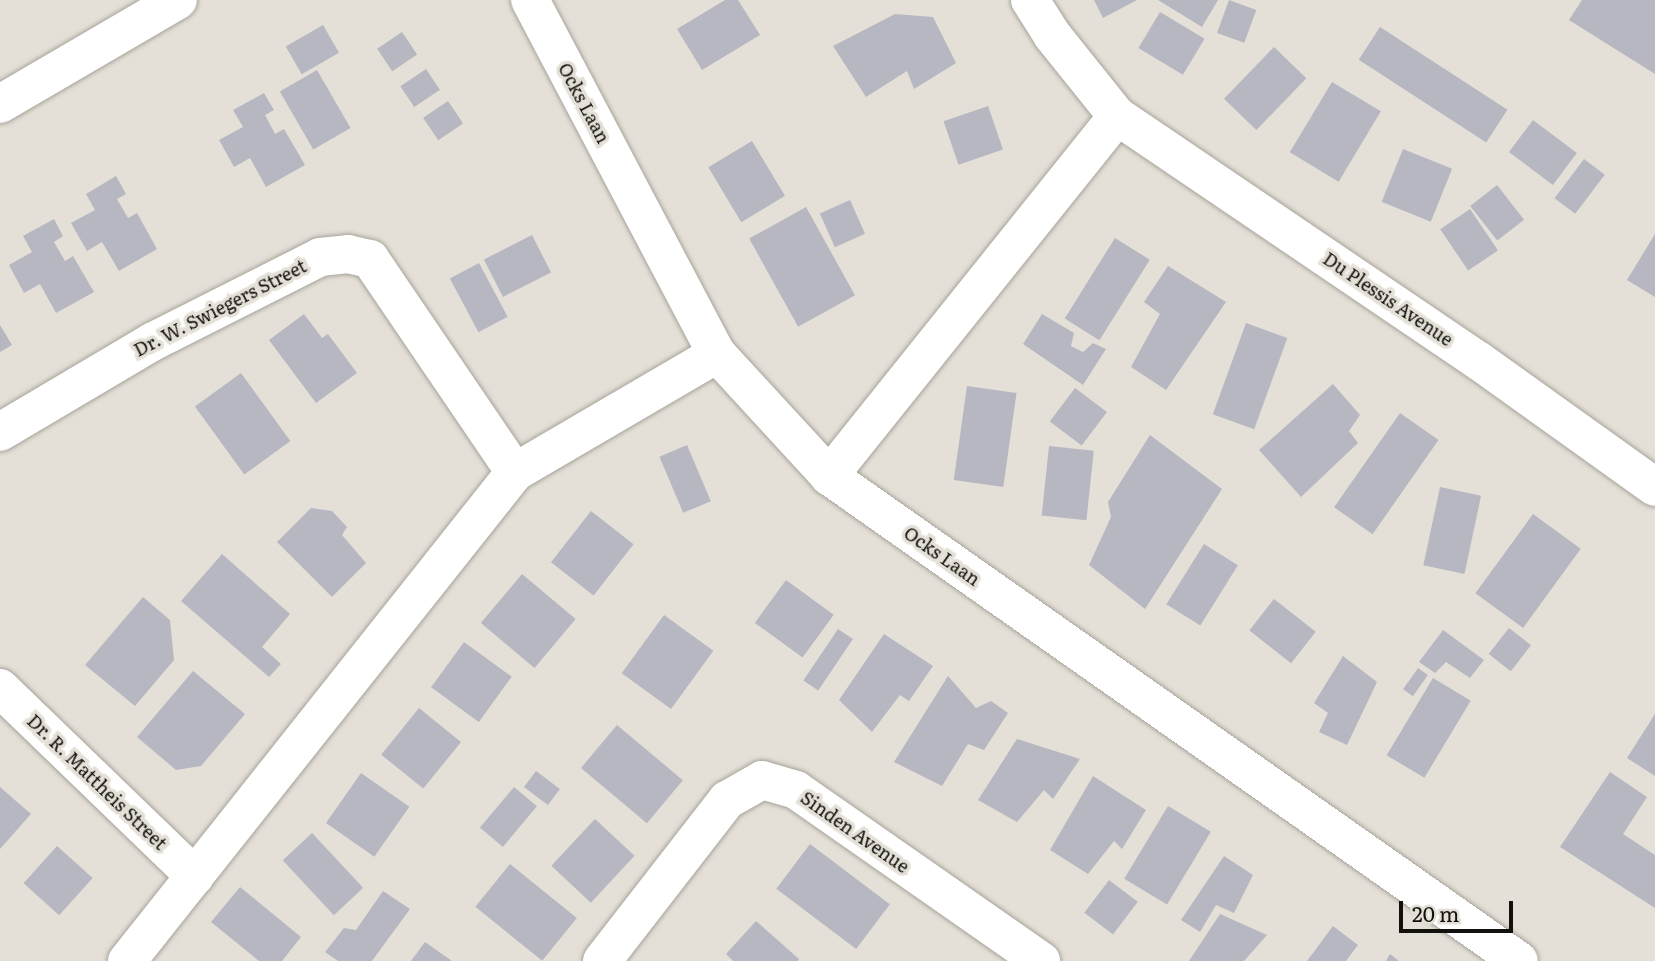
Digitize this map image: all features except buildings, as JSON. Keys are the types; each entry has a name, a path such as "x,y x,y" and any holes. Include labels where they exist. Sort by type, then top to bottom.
{"street":[{"path":"0,104 178,0"},
{"name":"Ocks Laan","path":"530,0 717,354 829,476 1519,961"},
{"name":"Du Plessis Avenue","path":"1030,0 1052,36 1117,116 1479,361 1655,487"},
{"path":"829,476 1117,116"},
{"name":"Dr. W. Swiegers Street","path":"0,432 188,324 320,257 348,254 370,259 515,472"},
{"path":"127,961 515,472 717,354"},
{"name":"Dr. R. Mattheis Street","path":"0,688 195,877"},
{"name":"Sinden Avenue","path":"601,961 727,800 762,780 796,790 1041,961"}]}
